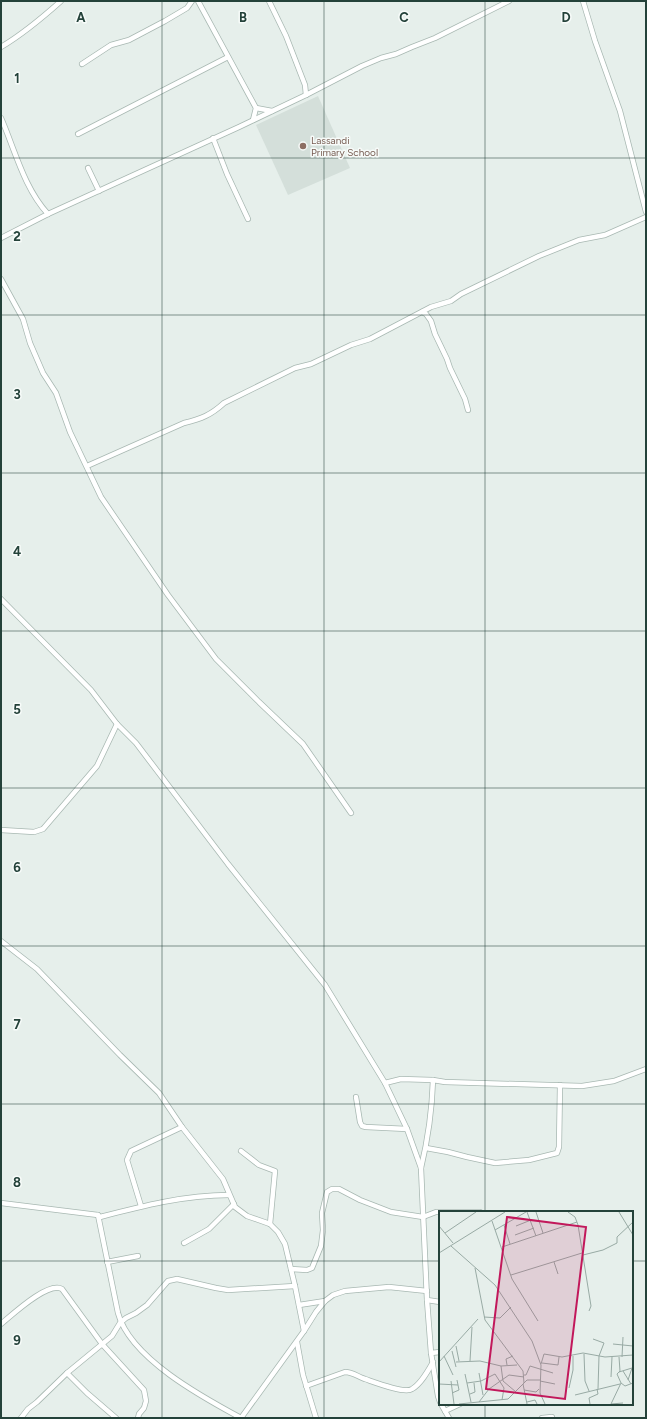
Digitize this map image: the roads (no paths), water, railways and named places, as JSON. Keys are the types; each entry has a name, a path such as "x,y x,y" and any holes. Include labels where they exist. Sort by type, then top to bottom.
{"street":[{"path":"1,47 25,32 61,1"},
{"path":"82,64 111,46 129,40 165,21 187,8 192,1"},
{"path":"198,1 256,108 253,120"},
{"path":"269,1 286,36 305,85 306,95"},
{"path":"1,238 48,214 306,95 362,66 435,38 509,1"},
{"path":"583,1 595,41 620,111 646,212"},
{"path":"78,134 228,57"},
{"path":"256,108 272,111"},
{"path":"1,118 29,185 39,205 48,214"},
{"path":"213,138 227,174 248,219"},
{"path":"88,168 99,191"},
{"path":"87,466 184,423 200,419 216,410 224,403 295,368 311,364 351,345 370,338 422,312 451,301 461,294 539,256 579,240 605,235 646,217"},
{"path":"1,279 23,319 30,343 43,373 56,393 70,432 100,497 182,614 216,659 303,744 351,813"},
{"path":"422,312 426,314 431,321 450,368 466,399 468,410"},
{"path":"1,599 91,690 117,724 136,743 228,864 325,985 385,1084 407,1129 421,1168"},
{"path":"1,830 34,832 43,829 97,766 117,724"},
{"path":"1,941 37,969 159,1093 182,1127 222,1178 235,1207 247,1216 270,1224 278,1232 285,1244 304,1331"},
{"path":"385,1084 401,1079 582,1086 614,1081 646,1069"},
{"path":"433,1080 432,1103 426,1148 421,1168 431,1353 439,1400"},
{"path":"426,1148 495,1163 529,1160 557,1153 559,1147 560,1085"},
{"path":"356,1098 362,1126 407,1129"},
{"path":"141,1206 127,1160 128,1155 131,1151 182,1127"},
{"path":"241,1151 259,1165 275,1171 270,1224"},
{"path":"291,1269 307,1270 312,1268 321,1246 323,1230 323,1204 328,1192 332,1189 340,1189 360,1200 391,1212 423,1217 439,1212"},
{"path":"1,1203 98,1215 100,1217 141,1206 207,1195 229,1194"},
{"path":"184,1243 209,1229 234,1204"},
{"path":"98,1215 120,1323 131,1339 142,1352 169,1374 198,1394 241,1418 297,1342 324,1301 333,1295 345,1291 389,1287 427,1291"},
{"path":"107,1262 138,1256"},
{"path":"21,1418 28,1409 67,1373 112,1336 120,1323 147,1305 160,1289 172,1279 228,1290 295,1286"},
{"path":"1,1324 41,1293 50,1288 59,1287 62,1289 102,1344 144,1390 146,1401 138,1418"},
{"path":"427,1300 439,1302"},
{"path":"299,1305 324,1301"},
{"path":"297,1342 306,1386 316,1418"},
{"path":"431,1353 439,1352"},
{"path":"306,1386 345,1372 350,1372 363,1378 405,1391 412,1389 422,1379 433,1362"},
{"path":"67,1373 87,1393 116,1418"},
{"path":"441,1405 449,1418"},
{"path":"445,1411 458,1405"},
{"path":"542,1418 552,1417"}],"place":[{"name":"Lassandi Primary School","path":"303,146"}]}
